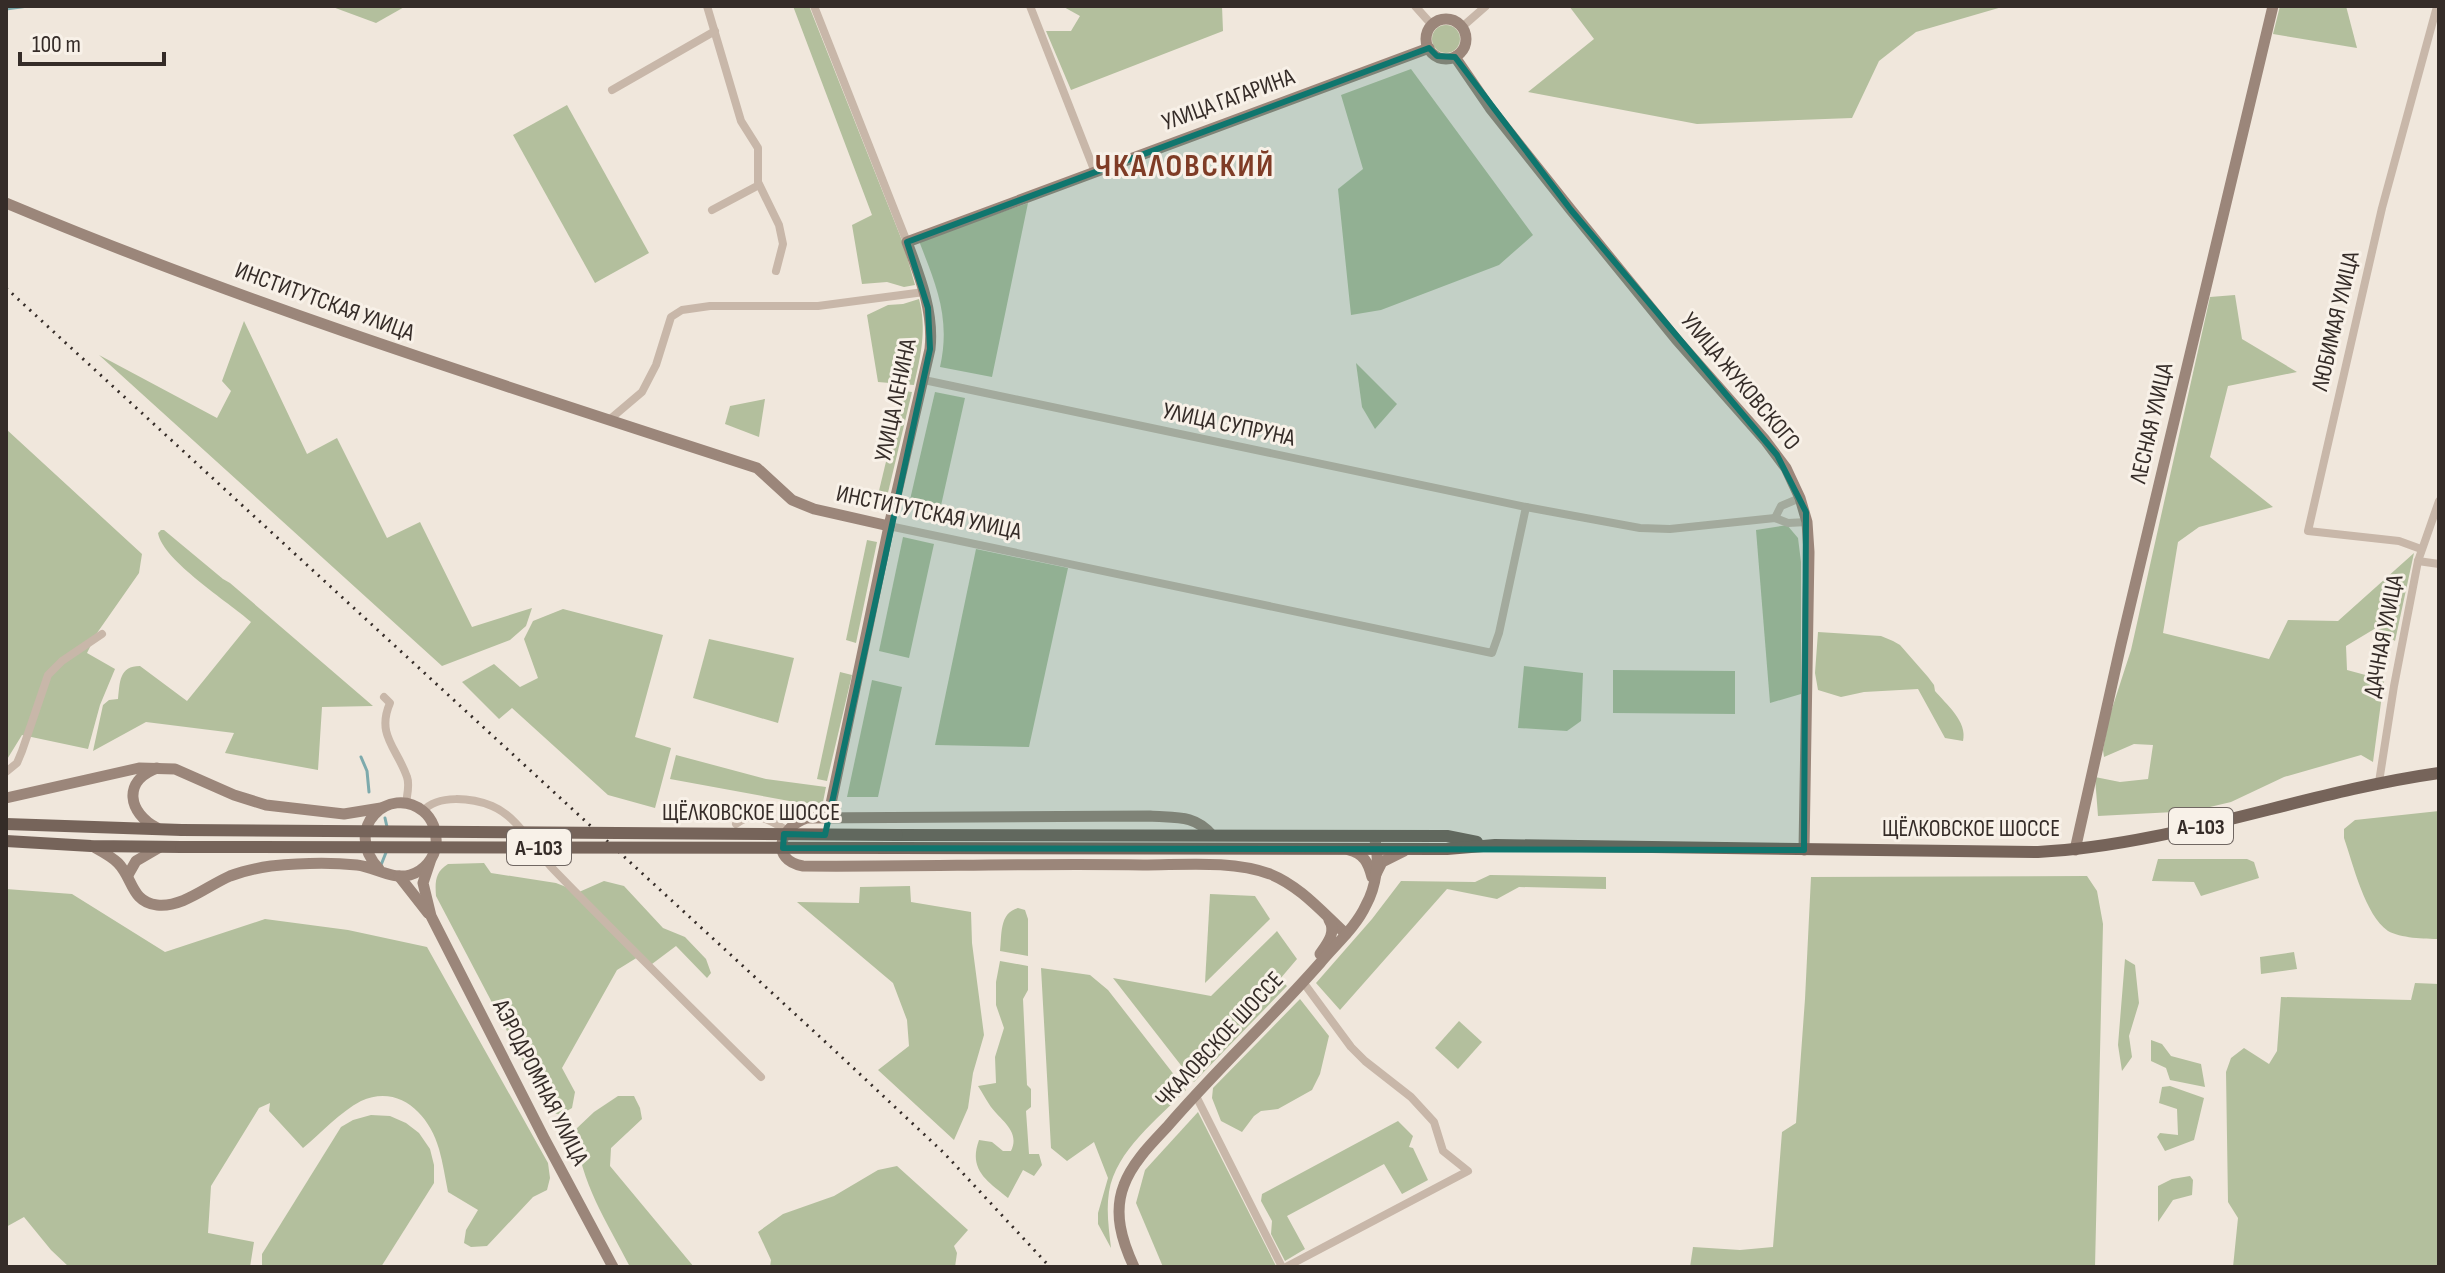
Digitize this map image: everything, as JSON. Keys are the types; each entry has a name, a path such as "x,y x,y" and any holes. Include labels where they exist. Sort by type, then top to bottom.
{"main road":[{"name":"ЩЁЛКОВСКОЕ ШОССЕ","path":"6,824 182,830 1345,849 1447,849 1495,845 2024,852 2075,850 2164,835 2379,782 2439,773"},
{"name":"ЩЁЛКОВСКОЕ ШОССЕ","path":"6,841 181,847 897,842 1212,835 1447,836 1495,845"}],"street":[{"path":"707,6 741,121 758,148 759,185 779,225 783,244 776,271"},
{"name":"УЛИЦА ЛЕНИНА","path":"814,6 907,242 924,292 932,330 924,380 889,526 828,818"},
{"path":"1030,6 1095,172"},
{"path":"1415,6 1432,25"},
{"path":"1462,27 1486,6"},
{"name":"ЛЕСНАЯ УЛИЦА","path":"2075,850 2273,6"},
{"name":"ЛЮБИМАЯ УЛИЦА","path":"2421,549 2399,541 2308,531 2382,208 2436,10"},
{"path":"1444,19 1457,22 1462,27 1466,43 1455,57 1437,56 1429,48 1427,36 1432,25 1444,19"},
{"path":"612,90 715,31"},
{"name":"УЛИЦА ГАГАРИНА","path":"907,242 1429,48"},
{"name":"УЛИЦА ЖУКОВСКОГО","path":"1455,57 1490,108 1571,210 1676,339 1777,455 1800,498 1807,522 1809,552 1804,850"},
{"path":"712,210 759,185"},
{"name":"ИНСТИТУТСКАЯ УЛИЦА","path":"6,203 105,243 382,345 757,468 792,500 814,509 1492,653 1526,507"},
{"path":"608,421 642,392 656,365 671,317 682,310 710,306 818,306 924,292"},
{"name":"УЛИЦА СУПРУНА","path":"924,380 1526,507"},
{"path":"1775,518 1781,506 1800,498"},
{"name":"ДАЧНАЯ УЛИЦА","path":"2379,782 2391,699 2418,561 2439,501"},
{"path":"1526,507 1640,528 1670,529 1775,518 1788,523 1807,522"},
{"path":"2418,561 2439,564"},
{"path":"6,772 17,763 48,675 62,661 102,634"},
{"path":"384,697 390,703 384,723 387,737 408,780 406,803"},
{"path":"158,829 137,814 133,803 134,790 141,777 161,767"},
{"path":"6,798 139,768 161,767 175,769 234,795 266,805 344,814 406,803 423,811 432,821 436,834 436,848 423,883 431,916"},
{"path":"423,811 434,802 469,800 492,806 510,817 551,867 761,1077"},
{"path":"379,869 369,859 364,845 365,830 371,818 382,808"},
{"path":"344,814 365,830"},
{"path":"736,824 754,816 786,830 783,842 785,858 790,863 803,866 1090,864 1247,869 1284,881 1346,934"},
{"name":"А-103","path":"786,830 798,820 807,818 1150,816 1193,820 1203,824 1212,835"},
{"path":"1370,836 1374,838 1376,849"},
{"path":"332,863 355,853 364,845"},
{"path":"91,846 118,863 128,875 136,895 147,903 160,906 174,904 251,869 332,863 379,869 399,876 421,870 430,860"},
{"path":"128,875 136,861 160,847"},
{"path":"1345,849 1360,853 1374,880"},
{"name":"ЧКАЛОВСКОЕ ШОССЕ","path":"1134,1267 1118,1213 1123,1187 1131,1170 1195,1094 1303,982 1362,914 1374,880 1376,849"},
{"path":"1374,880 1382,862 1409,849"},
{"path":"399,876 431,916"},
{"path":"1330,919 1352,920 1362,914"},
{"name":"АЭРОДРОМНАЯ УЛИЦА","path":"431,916 613,1267"},
{"path":"1195,1094 1284,1267 1468,1171 1443,1151 1434,1122 1411,1097 1351,1047 1303,982 1329,939 1330,919"}],"highlighted area":[{"path":"1429,48 1437,56 1455,57 1571,210 1777,455 1806,512 1804,850 783,848 784,834 825,835 930,349 928,308 907,242"}],"green space":[{"path":"330,6 406,6 376,23"},
{"path":"793,6 809,6 903,243 915,285 904,287 887,282 862,284 852,225 872,215"},
{"path":"1062,6 1222,6 1223,31 1071,90 1046,31 1071,31 1080,16"},
{"path":"1569,6 2018,6 2002,7 1916,32 1879,61 1852,118 1697,124 1528,92 1594,39"},
{"path":"2280,6 2346,6 2357,48 2273,34"},
{"path":"1446,25 1456,29 1460,39 1456,49 1446,53 1436,49 1432,39 1436,29"},
{"path":"1411,69 1533,235 1499,265 1381,310 1351,315 1338,189 1363,169 1341,95"},
{"path":"567,105 649,253 595,283 513,135"},
{"path":"1028,203 992,377 940,367 943,317 919,241"},
{"path":"2235,295 2242,339 2297,372 2228,386 2210,457 2273,507 2199,527 2178,542 2163,633 2269,659 2288,620 2338,621 2414,553 2395,641 2376,628 2346,646 2347,670 2384,680 2373,762 2361,755 2284,777 2231,802 2193,811 2098,816 2095,777 2120,782 2148,779 2153,745 2134,744 2104,757 2103,750 2109,718 2131,650 2210,297"},
{"path":"919,299 923,331 914,385 878,382 867,315 888,305"},
{"path":"244,321 307,454 337,438 387,538 420,522 472,627 532,608 526,626 510,640 442,666 99,355 217,418 231,391 222,381"},
{"path":"1356,363 1397,404 1375,429 1362,407"},
{"path":"903,391 912,392 886,501 877,499"},
{"path":"935,392 965,398 940,510 909,504"},
{"path":"765,399 759,437 725,424 730,406"},
{"path":"6,429 142,554 139,573 97,633 87,653 115,669 100,705 88,749 22,735 6,761"},
{"path":"1787,525 1798,538 1801,562 1801,694 1770,703 1756,530"},
{"path":"161,530 230,583 373,706 322,707 318,770 225,753 234,733 146,722 93,751 103,705 109,700 118,699 124,672 140,666 187,701 251,622 172,556 158,533"},
{"path":"903,537 934,544 909,658 879,651"},
{"path":"867,540 877,542 856,643 846,640"},
{"path":"976,549 1068,568 1029,747 935,745"},
{"path":"563,609 663,635 635,737 671,748 655,808 608,795 512,708 499,719 462,682 494,664 520,687 538,678 524,639 533,621"},
{"path":"1818,632 1881,636 1900,645 1955,714 1962,727 1963,741 1945,738 1918,689 1864,692 1841,697 1818,690 1815,673"},
{"path":"709,639 794,658 778,723 693,698"},
{"path":"1524,666 1583,673 1581,721 1567,731 1518,728"},
{"path":"1613,670 1735,671 1735,714 1613,713"},
{"path":"840,672 852,675 827,781 817,779"},
{"path":"872,680 902,687 878,797 847,797"},
{"path":"676,755 766,779 826,787 822,807 670,779"},
{"path":"2439,811 2439,939 2413,938 2388,931 2366,901 2344,838 2344,829 2355,820"},
{"path":"2158,859 2247,859 2254,862 2259,878 2201,896 2194,882 2152,881"},
{"path":"484,863 491,873 556,883 579,892 604,881 624,886 663,928 685,937 706,959 711,973 707,978 676,946 648,967 638,957 617,970 562,1068 575,1092 572,1108 560,1115 549,1111 436,896 440,870 448,864"},
{"path":"1490,875 1606,877 1606,889 1519,887 1497,899 1447,889 1340,1010 1316,983 1401,881 1475,882"},
{"path":"2087,876 2097,891 2103,924 2095,1267 1690,1267 1693,1247 1740,1250 1773,1247 1782,1132 1796,1123 1811,877"},
{"path":"910,886 911,902 971,912 984,1035 973,1073 968,1108 954,1140 878,1070 909,1046 907,1020 893,983 797,902 859,903 860,887"},
{"path":"6,889 72,894 165,952 265,919 348,930 427,947 548,1163 550,1178 547,1190 533,1197 487,1246 471,1247 464,1243 466,1230 478,1210 448,1192 434,1136 420,1114 410,1106 388,1096 361,1101 303,1148 269,1111 270,1103 259,1108 211,1186 208,1233 254,1242 250,1267 69,1267 24,1217 6,1227"},
{"path":"1210,894 1255,896 1270,919 1205,983"},
{"path":"1018,908 1025,910 1028,919 1028,956 1000,951 1004,920"},
{"path":"1277,931 1297,959 1280,979 1287,986 1194,1082 1113,978 1211,996"},
{"path":"2294,952 2297,969 2261,974 2260,957"},
{"path":"2125,959 2135,965 2139,1003 2129,1036 2132,1057 2122,1071 2118,1045"},
{"path":"1000,961 1028,966 1028,990 1023,999 1027,1085 1031,1089 1031,1107 1026,1111 1029,1154 1039,1154 1042,1165 1034,1176 1023,1170 1008,1198 982,1174 976,1159 979,1140 992,1142 1003,1151 1011,1151 1013,1144 1008,1126 978,1086 996,1083 995,1057 1004,1028 996,1005"},
{"path":"1041,968 1090,975 1108,990 1186,1090 1140,1136 1120,1162 1109,1192 1111,1248 1098,1224 1108,1178 1094,1142 1067,1161 1051,1148"},
{"path":"2415,983 2439,984 2439,1267 2233,1267 2238,1218 2228,1202 2226,1072 2231,1058 2244,1048 2269,1064 2277,1051 2281,997 2411,1000"},
{"path":"1300,999 1329,1036 1320,1074 1312,1090 1278,1109 1261,1111 1242,1132 1221,1121 1212,1098 1213,1088"},
{"path":"1459,1021 1482,1042 1458,1069 1435,1048"},
{"path":"2151,1040 2162,1044 2171,1056 2201,1064 2205,1087 2170,1080 2166,1068 2151,1061"},
{"path":"2170,1086 2204,1098 2194,1140 2165,1151 2157,1137 2160,1133 2178,1135 2177,1109 2159,1103 2162,1087"},
{"path":"618,1096 634,1096 642,1119 611,1148 610,1166 694,1267 630,1267 596,1201 583,1168 575,1130"},
{"path":"1198,1112 1276,1266 1163,1267 1136,1203 1145,1170"},
{"path":"371,1115 390,1116 419,1133 430,1149 434,1165 434,1183 381,1267 262,1267 262,1254 341,1127"},
{"path":"1398,1121 1413,1136 1409,1147 1413,1148 1428,1180 1402,1194 1384,1164 1287,1216 1305,1249 1285,1261 1271,1234 1272,1221 1261,1201 1262,1194"},
{"path":"897,1166 968,1230 954,1246 957,1253 955,1267 770,1267 771,1260 758,1232 783,1214 834,1196 878,1170"},
{"path":"2190,1176 2193,1180 2192,1195 2173,1200 2158,1222 2158,1186 2172,1179"}],"waterway":[{"path":"6,9 28,6"},
{"path":"361,757 367,771 369,792"},
{"path":"385,818 387,827"},
{"path":"381,865 387,850"}],"railway":[{"path":"6,288 944,1153 1050,1267"}],"district":[{"name":"ЧКАЛОВСКИЙ","path":"1185,165"}]}
